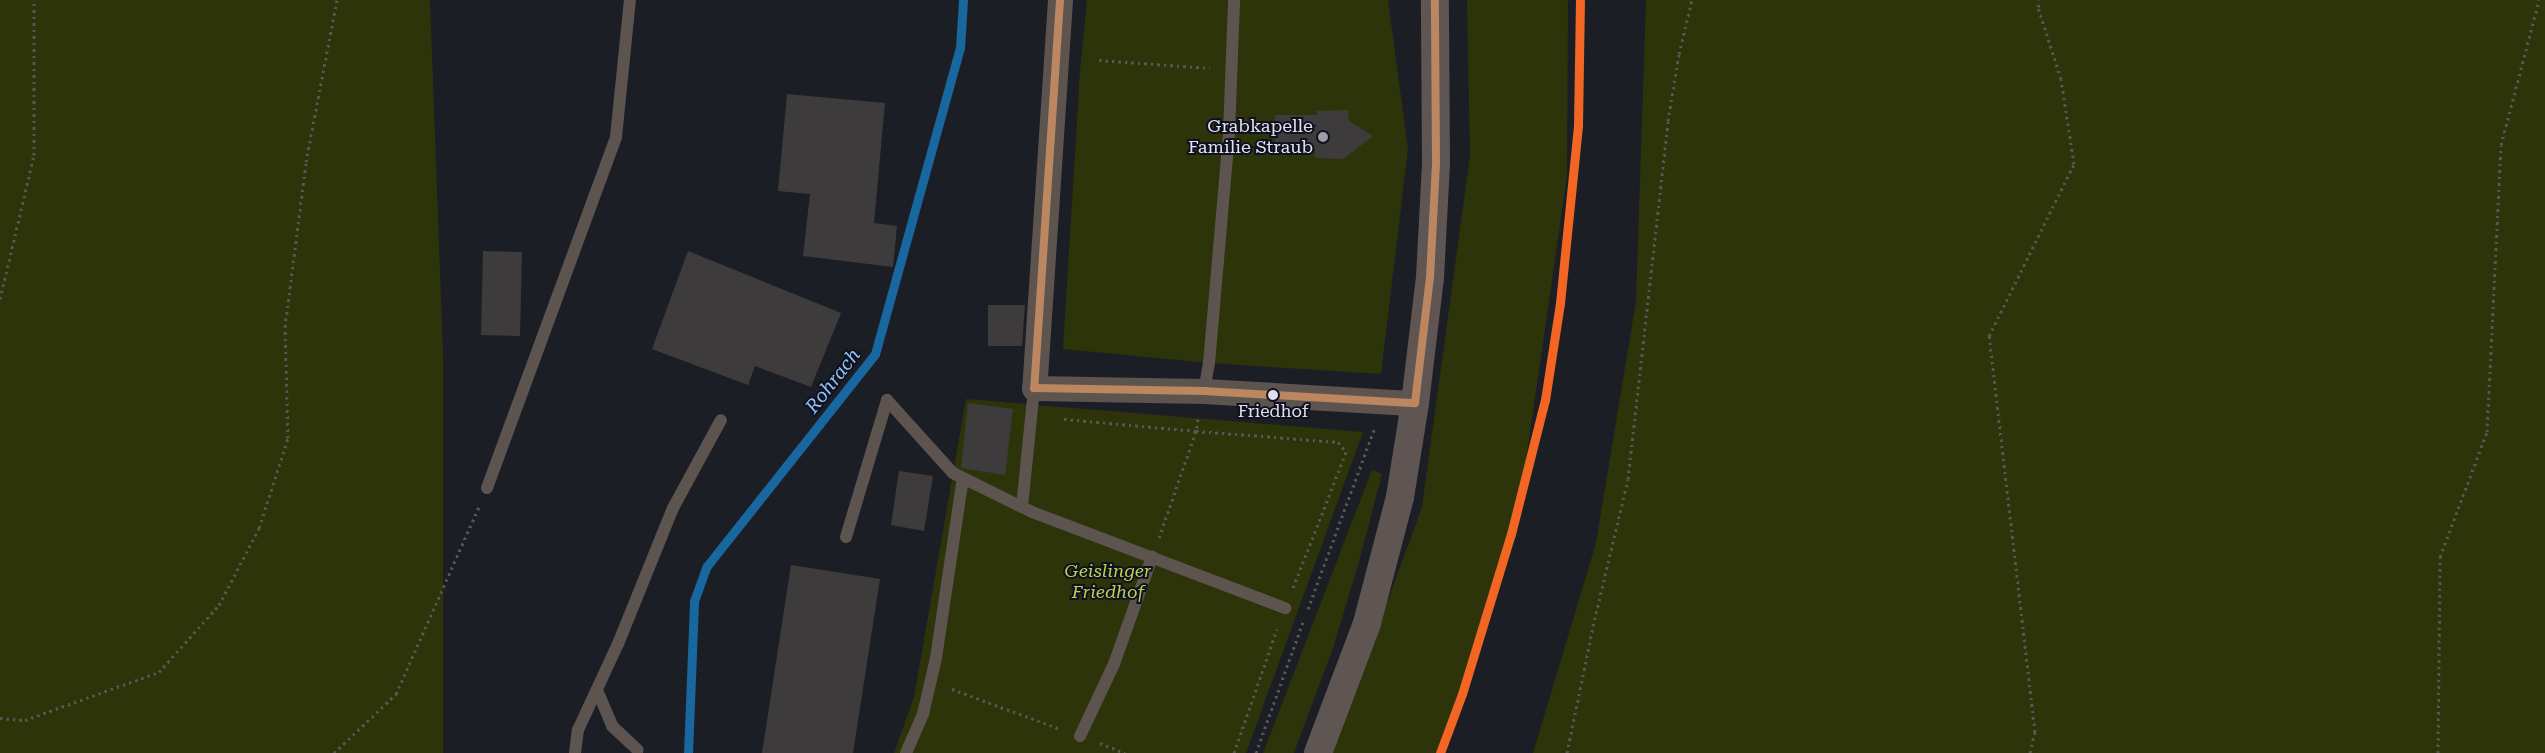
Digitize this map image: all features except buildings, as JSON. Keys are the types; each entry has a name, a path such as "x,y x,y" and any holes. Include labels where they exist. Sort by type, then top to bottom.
{"main road":[{"path":"1318,753 1366,623 1400,497 1416,403 1430,278 1436,162 1435,0"}],"street":[{"path":"1060,0 1034,388 1204,391 1384,403 1416,403"}],"lane":[{"path":"487,488 616,137 630,0"},
{"path":"1204,391 1209,363 1229,133 1234,0"},
{"path":"1022,507 1034,388"},
{"path":"846,537 887,400 953,473 1022,507 1285,608"},
{"path":"575,753 578,730 597,690 673,508 721,420"},
{"path":"906,753 923,714 932,682 963,478"},
{"path":"1080,736 1114,664 1152,558"},
{"path":"597,690 612,726 638,750"}],"path":[{"path":"0,299 34,155 34,0"},
{"path":"0,718 25,720 159,672 219,605 259,528 288,438 285,327 306,162 337,0"},
{"path":"1567,753 1593,626 1628,479 1668,121 1679,54 1692,0"},
{"path":"2030,753 2035,732 1989,336 2074,164 2061,79 2038,7 2040,0"},
{"path":"2438,753 2440,558 2487,432 2501,145 2539,0"},
{"path":"1099,60 1231,70"},
{"path":"1152,558 1196,431 1204,391"},
{"path":"1256,753 1384,403"},
{"path":"1031,416 1338,442 1346,452 1285,608 1234,753"},
{"path":"334,753 396,694 487,488"},
{"path":"932,682 1080,736"}],"green space":[{"path":"0,0 430,0 443,353 443,753 0,753"},
{"path":"1087,0 1388,0 1408,149 1381,374 1209,363 1063,349 1080,71"},
{"path":"1467,0 1568,0 1567,176 1515,537 1439,753 1332,753 1422,507 1470,156"},
{"path":"1646,0 2545,0 2545,753 1533,753 1596,543 1636,301"},
{"name":"Geislinger Friedhof","path":"966,399 1363,432 1246,753 894,753 914,697"},
{"path":"1372,470 1382,474 1359,562 1333,648 1294,753 1263,753"}],"waterway":[{"name":"Rohrach","path":"688,753 694,601 707,566 875,354 960,48 963,0"}],"transit line":[{"path":"1060,0 1034,388 1204,391 1415,403 1430,278 1436,162 1435,0"},
{"path":"1440,753 1462,694 1511,534 1545,400 1560,303 1578,126 1580,0"}],"place":[{"name":"Grabkapelle Familie Straub","path":"1323,137"},
{"name":"Friedhof","path":"1273,395"}]}
